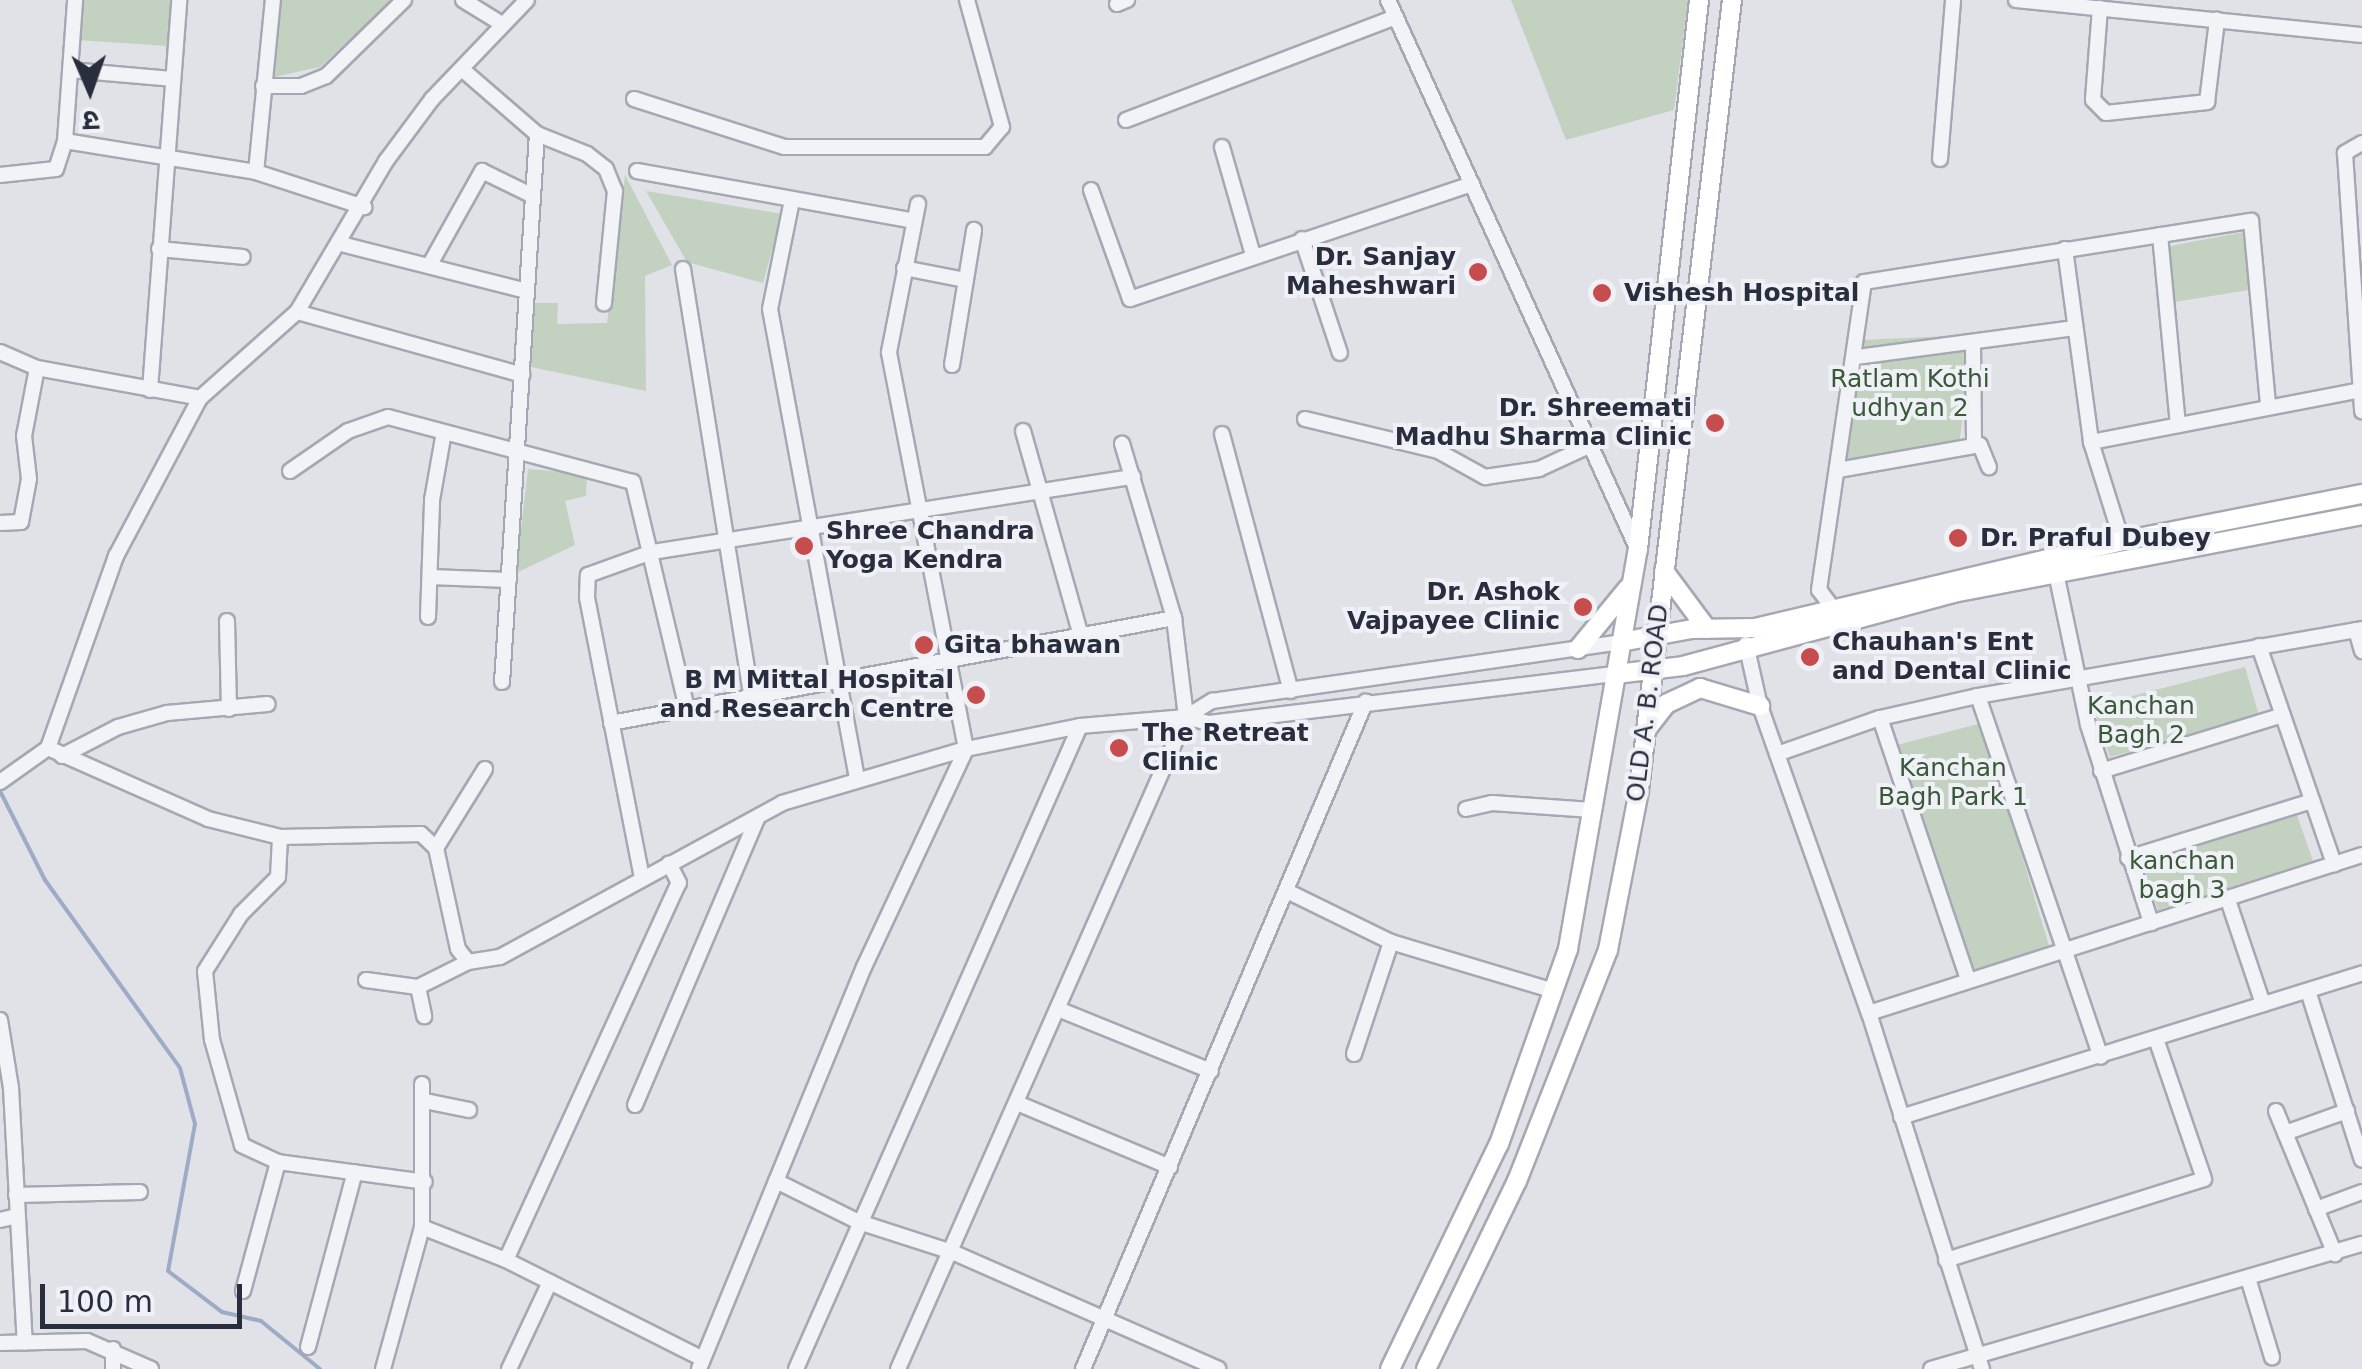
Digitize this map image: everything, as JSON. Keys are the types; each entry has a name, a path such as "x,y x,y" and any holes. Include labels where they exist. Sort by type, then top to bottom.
{"main road":[{"name":"OLD A. B. ROAD","path":"1390,1369 1499,1144 1568,949 1638,548 1699,0"},
{"name":"OLD A. B. ROAD","path":"1426,1369 1517,1181 1608,950 1646,731 1654,636 1732,0"},
{"path":"1621,642 1707,629 1755,628 2122,540 2362,494"},
{"path":"1616,674 1651,671 1817,626 2056,574 2362,515"},
{"path":"1664,571 1707,629"},
{"path":"1578,649 1631,584"},
{"path":"1646,731 1682,692 1718,689 1760,706"}],"street":[{"path":"0,175 56,169 65,141 75,0"},
{"path":"150,390 180,0"},
{"path":"256,172 273,0"},
{"path":"264,86 301,86 326,76 404,0"},
{"path":"463,0 502,24"},
{"path":"634,99 784,147 986,147 1002,127 967,0"},
{"path":"1388,0 1638,548"},
{"path":"1940,159 1953,0"},
{"path":"2016,0 2362,35"},
{"path":"0,782 48,748 116,556 200,398 296,312 364,206 386,161 518,3"},
{"path":"2100,8 2092,100 2106,114 2207,102 2217,20"},
{"path":"1126,120 1396,18"},
{"path":"70,70 172,78"},
{"path":"463,70 537,134 588,154 606,170 614,191 604,303"},
{"path":"502,682 537,134"},
{"path":"65,141 256,172 364,206"},
{"path":"2362,143 2345,153 2355,256 2356,391 2362,411"},
{"path":"1222,147 1254,254"},
{"path":"429,266 482,171 533,196"},
{"path":"638,171 914,221"},
{"path":"1091,190 1128,298 1472,184"},
{"path":"792,200 770,310 857,780"},
{"path":"422,1227 506,1260 701,1364 864,968 966,749 890,352 918,204"},
{"path":"1817,626 1832,608 1818,590 1857,357 1864,282 2251,221 2268,405"},
{"path":"952,366 974,230"},
{"path":"2160,236 2178,424"},
{"path":"1302,239 1340,353"},
{"path":"341,244 527,291"},
{"path":"160,248 243,257"},
{"path":"2064,249 2091,442 2122,540"},
{"path":"904,268 966,280"},
{"path":"683,269 723,541 752,695"},
{"path":"296,312 522,375"},
{"path":"1857,357 1973,345 2076,328"},
{"path":"1973,345 1974,446"},
{"path":"0,352 37,368 200,398"},
{"path":"0,522 22,522 29,479 24,436 37,368"},
{"path":"2091,442 2356,391"},
{"path":"290,470 370,422 388,418 634,482 686,708"},
{"path":"1305,419 1408,441 1484,477 1527,473 1591,445"},
{"path":"428,617 444,432"},
{"path":"1023,432 1080,632"},
{"path":"1222,434 1291,691"},
{"path":"898,1369 1186,717 1174,618 1122,444"},
{"path":"1838,470 1974,446 1986,447 1989,466"},
{"path":"642,878 585,584 605,566 652,552 1133,477"},
{"path":"2056,574 2076,678 2150,924"},
{"path":"430,577 509,580"},
{"path":"611,723 947,656 1174,618"},
{"path":"227,621 229,710"},
{"path":"1755,628 1743,649 1760,706 1869,1012 1974,1361 1982,1369"},
{"path":"1777,754 1880,718 2076,678 2359,630 2362,651"},
{"path":"1186,717 1212,702 1621,642"},
{"path":"2258,646 2334,864"},
{"path":"366,980 418,987 468,962 500,957 758,816 857,780 966,749 1080,726 1186,717 1209,723 1366,701 1616,674"},
{"path":"1978,696 2102,1057"},
{"path":"1083,1369 1289,892 1366,701"},
{"path":"62,756 118,726 168,713 268,704"},
{"path":"2102,772 2284,715"},
{"path":"1880,718 1968,980"},
{"path":"796,1369 1080,726"},
{"path":"48,748 208,819 280,837 410,832 436,848"},
{"path":"468,962 458,949 436,848 485,769"},
{"path":"2128,858 2312,801"},
{"path":"1466,809 1492,802 1592,810"},
{"path":"636,1104 758,816"},
{"path":"280,837 278,877 241,914 205,970 212,1040 242,1144 278,1162 426,1182"},
{"path":"1869,1012 2362,855"},
{"path":"506,1260 679,882 669,863"},
{"path":"1289,892 1391,942 1554,991"},
{"path":"2228,900 2262,1004"},
{"path":"1354,1054 1391,942"},
{"path":"1901,1116 2102,1057 2362,973"},
{"path":"418,987 424,1016"},
{"path":"2308,991 2362,1160"},
{"path":"1058,1009 1211,1072"},
{"path":"0,1020 25,1342"},
{"path":"1946,1260 2204,1179 2156,1039"},
{"path":"383,1369 422,1227 426,1182 422,1084"},
{"path":"425,1101 468,1110"},
{"path":"1017,1104 1170,1167"},
{"path":"2276,1110 2335,1254"},
{"path":"2284,1133 2347,1111"},
{"path":"243,1291 278,1162"},
{"path":"308,1347 355,1172"},
{"path":"776,1182 859,1222 952,1252 1208,1367"},
{"path":"16,1195 140,1192"},
{"path":"2316,1209 2362,1192"},
{"path":"0,1220 18,1216"},
{"path":"1931,1369 1974,1361 2362,1244"},
{"path":"2248,1278 2272,1357"},
{"path":"509,1369 550,1282"},
{"path":"0,1343 87,1340 151,1369"},
{"path":"113,1349 113,1369"}],"green space":[{"path":"80,0 171,0 168,46 77,40"},
{"path":"280,0 392,0 320,67 274,77"},
{"path":"1511,0 1688,0 1674,110 1566,140"},
{"path":"625,175 672,265 645,276 646,391 531,367 534,303 558,303 557,324 607,323"},
{"path":"646,191 782,214 763,283 687,262"},
{"path":"2249,231 2255,289 2174,302 2165,247"},
{"name":"Ratlam Kothi udhyan 2","path":"1971,335 1959,448 1846,464 1862,340"},
{"path":"528,469 587,474 586,496 565,501 575,545 516,573"},
{"name":"Kanchan Bagh 2","path":"2245,667 2259,716 2110,757 2093,706"},
{"name":"Kanchan Bagh Park 1","path":"1982,723 2050,949 1972,975 1893,746"},
{"name":"kanchan bagh 3","path":"2297,815 2313,861 2158,910 2142,862"}],"waterway":[{"path":"0,791 45,880 180,1068 195,1124 168,1271 222,1312 261,1321 320,1369"}],"place":[{"name":"Dr. Sanjay Maheshwari","path":"1478,272"},
{"name":"Vishesh Hospital","path":"1602,293"},
{"name":"Dr. Shreemati Madhu Sharma Clinic","path":"1715,423"},
{"name":"Dr. Praful Dubey","path":"1958,538"},
{"name":"Shree Chandra Yoga Kendra","path":"804,546"},
{"name":"Dr. Ashok Vajpayee Clinic","path":"1583,607"},
{"name":"Gita bhawan","path":"924,645"},
{"name":"Chauhan's Ent and Dental Clinic","path":"1810,657"},
{"name":"B M Mittal Hospital and Research Centre","path":"976,695"},
{"name":"The Retreat Clinic","path":"1119,748"}]}
